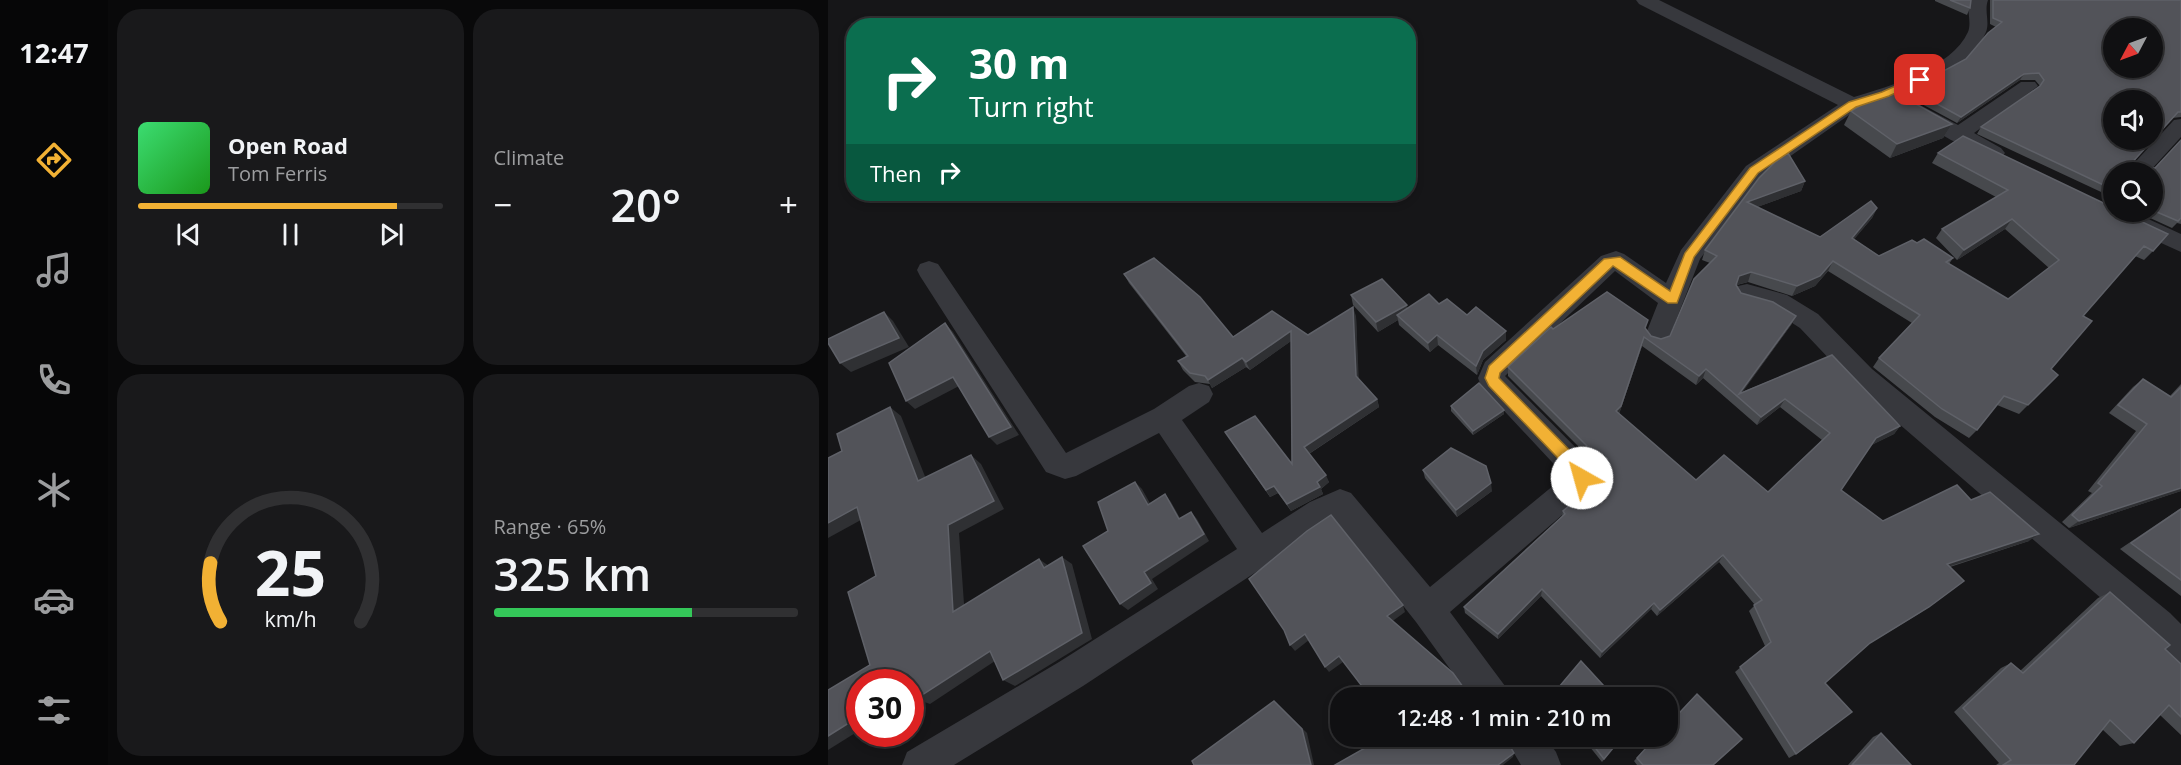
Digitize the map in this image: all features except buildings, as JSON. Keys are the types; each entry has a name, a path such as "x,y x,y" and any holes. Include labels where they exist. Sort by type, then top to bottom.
{"street":[{"path":"1645,0 1852,105"},
{"path":"1659,336 1689,256 1754,171 1852,105 1932,75 1959,56 1977,32 1979,23 1976,7 1979,0"},
{"path":"1958,135 2028,86"},
{"path":"1885,94 1958,135 2011,161"},
{"path":"2146,162 2181,125"},
{"path":"2139,222 2181,244"},
{"path":"1428,610 1582,478 1580,471 1494,382 1491,378 1494,370 1609,262 1616,260 1673,300"},
{"path":"928,270 1056,463 1065,466 1076,463 1164,417 1199,393"},
{"path":"1747,293 1778,302 1809,321 1863,376 2158,625 2181,647"},
{"path":"1164,417 1259,554"},
{"path":"920,765 1071,674 1321,512 1340,503 1428,610 1485,687"},
{"path":"1530,747 1543,765"}],"route":[{"path":"1582,478 1580,471 1494,382 1491,373 1609,262 1616,260 1673,300 1689,256 1754,171 1852,105 1920,80"}]}
